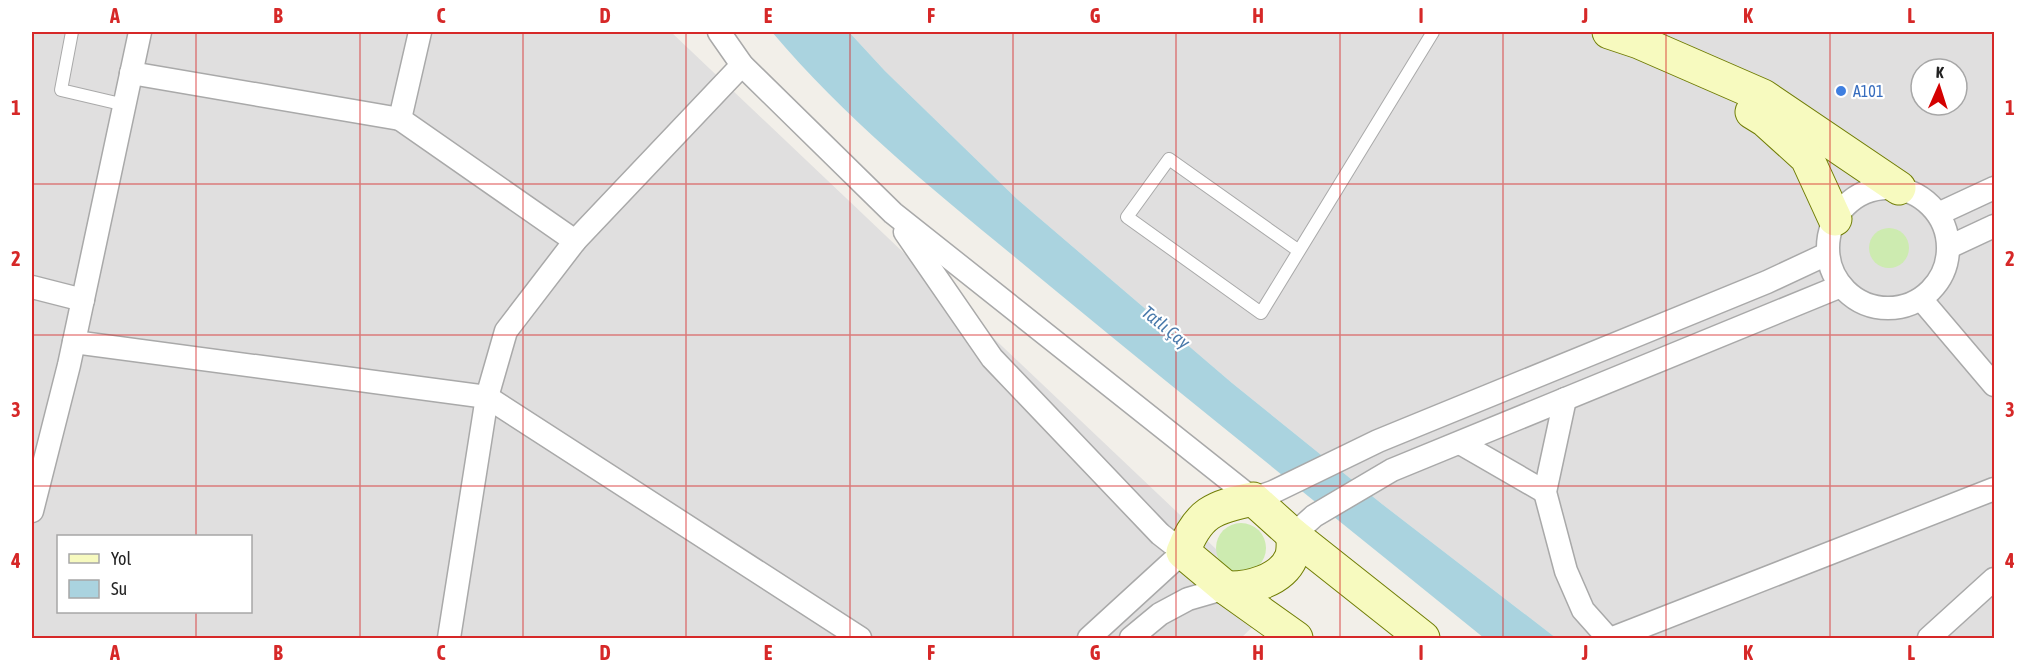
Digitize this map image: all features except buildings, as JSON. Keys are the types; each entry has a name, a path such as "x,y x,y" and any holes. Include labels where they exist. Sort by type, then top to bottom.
{"street":[{"path":"32,511 74,342 140,32"},
{"path":"400,119 420,32"},
{"path":"719,32 742,65 893,213 1263,496 1423,639"},
{"path":"1624,37 1763,96 1899,188 1919,196 1938,214 1945,227 1949,247 1946,267 1936,286 1921,299 1902,308 1882,309 1862,303 1841,286 1833,274 1827,254 1828,236 1835,219 1846,204 1861,194 1878,188 1899,188"},
{"path":"1624,37 1765,120 1807,158 1835,219"},
{"path":"449,639 487,397 506,331 575,241 742,65"},
{"path":"131,73 400,119 575,241"},
{"path":"1938,214 1995,188"},
{"path":"893,213 992,358 1160,534 1226,588 1296,639"},
{"path":"1949,247 1995,226"},
{"path":"1089,639 1183,552 1190,534 1200,520 1211,511 1263,496 1378,441 1767,282 1827,254"},
{"path":"1131,639 1160,614 1188,599 1226,588 1240,589 1263,584 1291,560 1300,528 1392,470 1841,286"},
{"path":"32,287 83,300"},
{"path":"1921,299 1995,385"},
{"path":"74,342 487,397 861,639"},
{"path":"1565,399 1545,492 1566,571 1583,610 1608,639"},
{"path":"1460,442 1545,492"},
{"path":"1614,639 1995,489"},
{"path":"1929,639 1995,579"}],"lane":[{"path":"72,32 61,90 125,105"},
{"path":"1299,251 1169,159 1127,218 1261,313 1299,251 1433,32"}],"shaded area":[{"path":"32,32 671,32 1275,605 1241,638 32,638"},
{"path":"849,32 1994,32 1994,638 1556,638 1382,504 1232,383 1017,199 885,71"}],"green space":[{"path":"1889,228 1897,229 1903,234 1908,240 1908,256 1903,262 1897,267 1889,268 1881,267 1875,262 1870,256 1869,248 1870,240 1875,234 1881,229"},
{"path":"1236,523 1246,523 1259,530 1266,543 1266,553 1259,566 1246,573 1236,573 1227,569 1220,562 1216,553 1216,543 1220,534 1227,527"}],"water":[{"name":"Tatlı Çay","path":"772,32 849,32 885,71 1017,199 1232,383 1382,504 1556,638 1484,638 944,199 838,103"}],"place":[{"name":"A101","path":"1841,91"}]}
